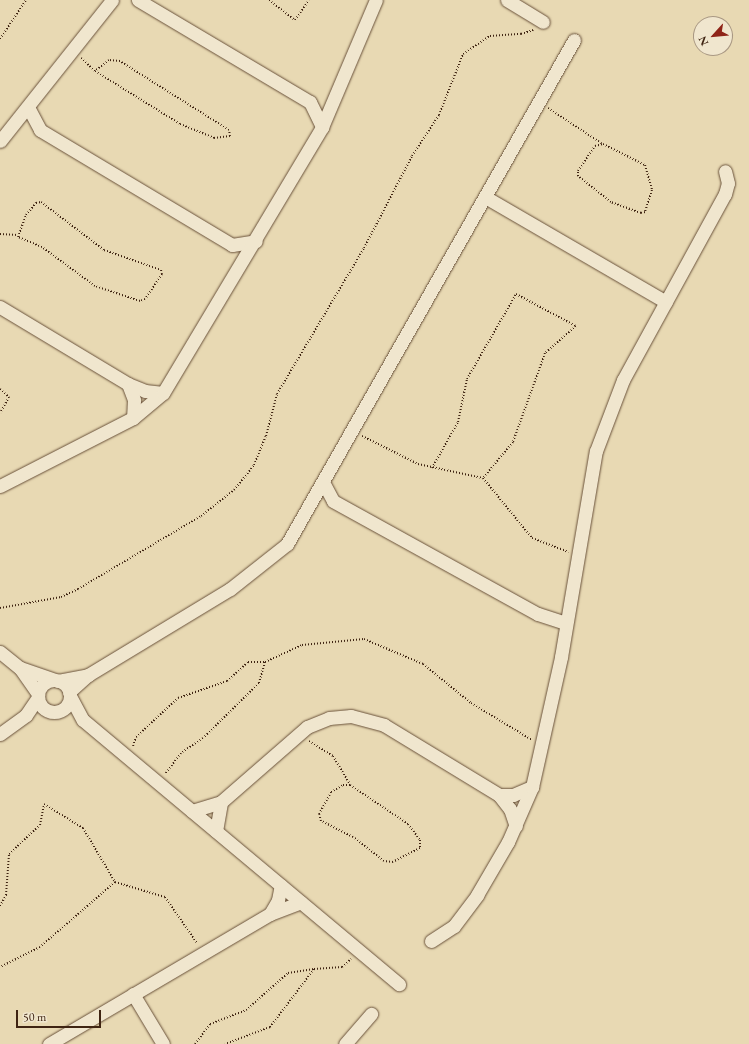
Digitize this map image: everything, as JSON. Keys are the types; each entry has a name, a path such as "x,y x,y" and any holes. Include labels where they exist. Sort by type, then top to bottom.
{"street":[{"path":"0,141 112,0"},
{"path":"138,0 310,102 322,127"},
{"path":"0,486 133,418 163,393 256,242 322,127 338,94 376,0"},
{"path":"507,0 543,22"},
{"path":"26,715 51,712 66,707 69,694 88,675 189,616 267,562 286,544 311,504 574,40"},
{"path":"310,102 322,101 338,94"},
{"path":"28,107 40,130"},
{"path":"14,123 40,130 232,245 242,264"},
{"path":"431,941 447,932 459,919 488,877 516,826 532,787 543,746 566,623 590,474 603,428 623,380 725,194 728,182 725,171"},
{"path":"485,197 666,302"},
{"path":"232,245 256,242"},
{"path":"0,307 128,384 145,391 163,393"},
{"path":"128,384 134,400 133,418"},
{"path":"323,482 333,501 538,614 566,623"},
{"path":"311,504 333,501"},
{"path":"0,652 20,668 51,712 83,720"},
{"path":"20,668 56,681 69,694 83,720 399,984"},
{"path":"0,734 26,715 44,684 88,675"},
{"path":"192,811 221,802 298,733 318,721 334,717 351,716 374,720 500,795 510,809 516,826"},
{"path":"500,795 513,795 532,787"},
{"path":"216,831 221,802"},
{"path":"270,914 278,900 281,885"},
{"path":"49,1044 270,914 301,902"},
{"path":"133,994 163,1044"},
{"path":"345,1044 371,1014"}],"path":[{"path":"0,39 26,0"},
{"path":"269,0 296,20 309,0"},
{"path":"0,608 62,597 78,589 201,516 234,490 254,465 266,436 277,394 364,248 412,156 439,115 463,54 485,38 529,32 543,22"},
{"path":"73,49 95,71 180,124 210,137 230,136 229,130 120,61 109,60 95,71"},
{"path":"539,102 602,144 645,165 652,190 645,212 640,213 611,202 578,176 578,170 595,146 602,144"},
{"path":"0,234 18,235 42,247 96,286 140,301 162,273 104,250 41,202 36,203 26,215 18,235"},
{"path":"432,468 458,422 467,379 516,294 576,326 545,353 515,439 483,478"},
{"path":"0,389 9,397 0,413"},
{"path":"352,430 409,460 432,468 483,478 532,538 577,554"},
{"path":"128,758 134,738 178,698 227,681 248,662 265,662 302,645 364,639 423,664 471,703 543,746"},
{"path":"159,783 181,753 203,738 259,683 265,662"},
{"path":"298,733 333,756 350,785 408,824 421,843 420,848 393,862 384,861 353,837 321,821 319,814 331,792 342,785 350,785"},
{"path":"0,906 6,895 10,854 40,825 44,804 83,828 115,882 165,898 203,953"},
{"path":"0,967 40,947 115,882"},
{"path":"195,1044 210,1024 246,1010 288,973 314,969 344,967 359,950"},
{"path":"225,1044 270,1027 314,969"}]}
